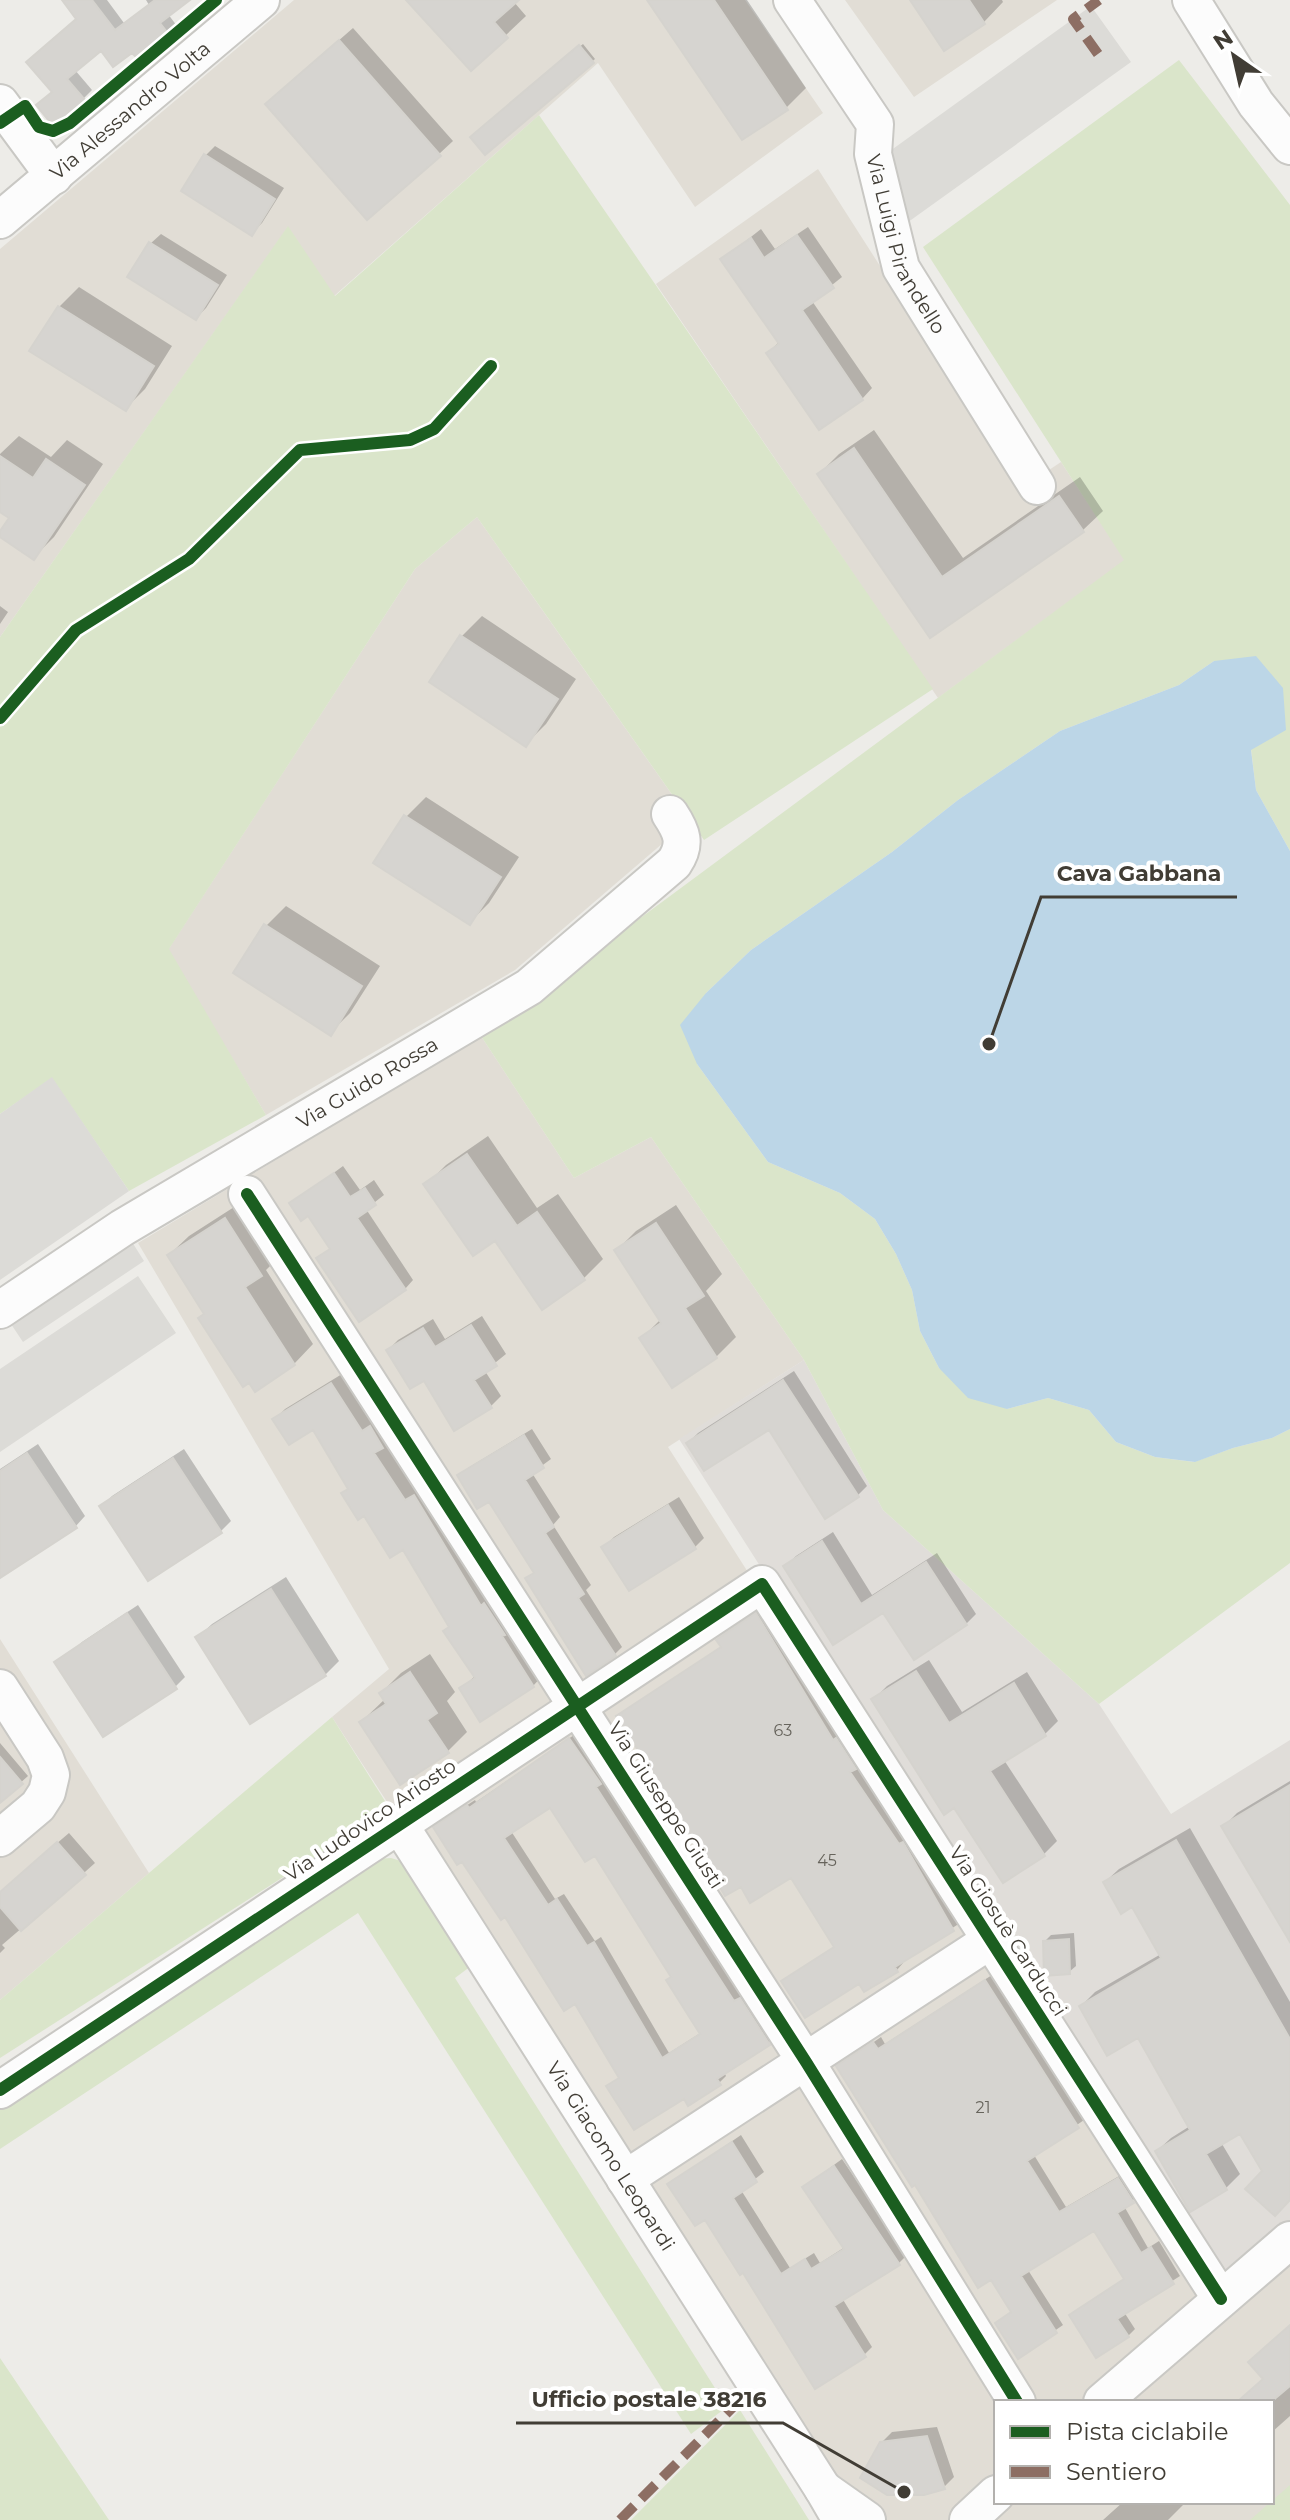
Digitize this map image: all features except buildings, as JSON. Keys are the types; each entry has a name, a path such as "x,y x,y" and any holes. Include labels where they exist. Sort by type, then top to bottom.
{"street":[{"name":"Via Alessandro Volta","path":"0,220 261,0"},
{"name":"Via Luigi Pirandello","path":"792,0 875,124 873,154 901,268 1037,486"},
{"path":"1191,0 1256,104 1290,146"},
{"path":"0,103 54,176"},
{"name":"Via Guido Rossa","path":"0,1310 122,1228 529,987 674,863 681,853 683,838 670,814"},
{"name":"Via Giuseppe Giusti","path":"247,1194 806,2062 1016,2400"},
{"name":"Via Ludovico Ariosto","path":"0,2090 762,1584"},
{"name":"Via Giosuè Carducci","path":"762,1584 1221,2299"},
{"path":"0,1688 45,1758 51,1775 47,1792 38,1806 0,1838"},
{"name":"Via Giacomo Leopardi","path":"399,1824 841,2520"},
{"path":"625,2179 991,1940"},
{"path":"1104,2400 1290,2240"},
{"name":"Via Giacomo Leopardi","path":"823,2489 867,2520"}],"shaded area":[{"path":"294,0 745,0 823,113 695,207 598,63 334,296 288,227 0,637 0,249"},
{"path":"845,0 1057,0 914,97"},
{"path":"1091,6 1131,62 904,225 890,151"},
{"path":"818,169 1022,488 1061,462 1125,560 938,698 656,284"},
{"path":"477,517 680,806 670,837 515,970 266,1115 168,950 415,569"},
{"path":"481,1036 574,1178 651,1137 804,1360 668,1447 1219,2309 1290,2249 1290,2520 852,2520 332,1717 389,1669 138,1243"},
{"path":"52,1077 129,1191 0,1280 0,1114"},
{"path":"132,1242 144,1261 23,1342 11,1324"},
{"path":"138,1276 176,1333 0,1452 0,1369"},
{"path":"804,1360 883,1510 1099,1704 1171,1814 1290,1740 1290,2233 1222,2291 679,1439"},
{"path":"0,1639 149,1873 0,2000"}],"green space":[{"path":"1179,60 1290,205 1290,851 1256,790 1251,749 1214,661 1179,685 1060,731 958,800 892,852 751,950 706,993 697,1064 768,1162 840,1193 875,1219 896,1254 912,1290 920,1331 939,1368 1007,1409 1048,1398 1089,1410 1116,1442 1155,1457 1194,1462 1272,1438 1290,1429 1290,1563 1099,1704 883,1510 804,1360 651,1137 574,1178 481,1036 1124,560 923,247"},
{"path":"539,115 933,689 704,840 477,517 415,569 169,949 266,1115 129,1191 52,1078 0,1114 0,637 288,226 335,296"},
{"path":"332,1717 390,1809 0,2058 0,2000"},
{"path":"391,1858 404,1862 471,1966 455,1978 727,2407 691,2434 358,1913 0,2149 0,2107 376,1859"},
{"path":"0,2358 109,2520 0,2520"},
{"path":"740,2410 809,2520 631,2520"},
{"path":"1290,2485 1290,2520 1250,2520 1268,2504 1274,2504 1274,2499"}],"water":[{"path":"1256,656 1283,688 1286,730 1251,750 1256,790 1290,851 1290,1429 1272,1438 1195,1462 1155,1457 1116,1442 1089,1410 1048,1398 1007,1409 968,1398 939,1368 920,1331 912,1290 896,1254 875,1219 840,1193 768,1162 697,1064 680,1025 706,993 751,950 892,852 958,800 1060,731 1179,685 1214,661"}],"marked path":[{"path":"1098,54 1073,19 1099,0"},
{"path":"620,2520 738,2402 764,2396"}],"cycle path":[{"path":"0,123 25,106 39,127 53,131 70,123 216,0"},
{"path":"0,718 76,630 189,559 300,450 410,440 434,429 491,366"},
{"path":"247,1194 806,2062 1016,2400"},
{"path":"0,2090 762,1584 1221,2299"}],"place":[{"name":"Cava Gabbana","path":"989,1044"},
{"name":"Ufficio postale 38216","path":"904,2492"}]}
